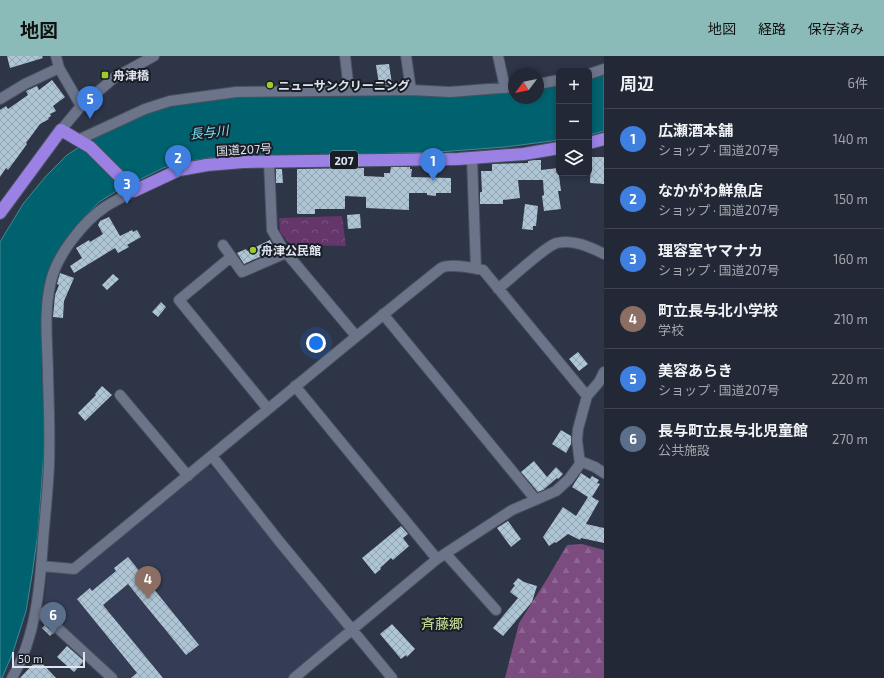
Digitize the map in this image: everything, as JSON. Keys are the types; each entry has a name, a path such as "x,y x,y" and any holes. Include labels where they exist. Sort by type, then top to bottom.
{"highway":[{"path":"0,213 61,130 81,141 98,153 132,189"},
{"path":"592,142 604,139"},
{"name":"国道207号","path":"132,189 179,170 207,165 243,162 472,158 524,154 556,149"}],"street":[{"path":"56,56 59,68 81,106"},
{"path":"61,130 81,106 114,78 154,56"},
{"path":"345,56 349,91"},
{"path":"406,56 411,90"},
{"path":"498,56 508,84"},
{"path":"0,99 25,84 59,68"},
{"path":"592,73 604,70"},
{"path":"544,83 556,81"},
{"path":"81,141 146,109 170,101 236,92 411,90 450,92 508,87"},
{"path":"472,158 476,269"},
{"path":"269,162 272,230 286,253 356,336"},
{"path":"12,678 25,651 36,610 41,566 49,466 46,318 51,281 65,250 79,230 105,207 132,189"},
{"path":"498,289 556,243 585,245 604,254"},
{"path":"223,245 242,272 286,253"},
{"path":"231,257 179,300 268,408"},
{"path":"41,566 74,569 188,476 294,386 445,266 483,270 587,396"},
{"path":"383,314 536,500"},
{"path":"294,678 437,559 512,510 556,490 569,479 580,464 577,440 578,429 587,396 599,382 604,372"},
{"path":"294,386 437,559"},
{"path":"120,395 188,476"},
{"path":"212,456 279,541 392,678"},
{"path":"580,461 596,467 604,473"},
{"path":"446,554 496,610"},
{"path":"36,610 112,678"}],"shaded area":[{"path":"208,467 212,468 216,472 345,626 346,633 292,678 115,678 44,613 47,572 73,575 201,469"}],"green space":[{"path":"342,216 346,246 291,245 280,232 279,218"},
{"path":"582,544 604,550 604,678 505,678 519,623 567,545"}],"water":[{"path":"604,73 604,131 592,134 592,104 592,77"},
{"name":"長与川","path":"556,85 556,140 505,147 438,152 209,158 179,163 163,168 115,192 99,202 75,228 61,249 48,279 47,411 38,533 26,611 13,652 2,678 0,678 0,242 23,204 46,176 67,155 96,136 138,117 172,105 239,96 317,94 456,96 508,92 508,104 544,104 544,87"}],"building":[{"path":"7,56 42,56 43,58 10,68"},
{"path":"389,64 392,84 379,84 376,65"},
{"path":"52,80 65,97 53,106 56,111 50,114 51,116 48,118 49,119 40,124 8,170 6,168 0,177 0,110 6,106 8,109 28,95 26,91 37,86 39,90"},
{"path":"592,157 604,157 604,184 590,183 590,176 592,176"},
{"path":"541,160 541,170 556,168 556,176 559,176 561,191 558,191 561,209 544,211 542,196 544,195 543,180 518,180 520,198 503,200 503,204 480,204 480,192 482,192 481,171 492,171 492,164 528,163 528,161"},
{"path":"391,167 410,167 410,169 412,169 411,177 451,178 451,193 436,193 436,196 427,195 427,193 409,193 409,210 366,208 366,197 345,196 345,209 315,209 315,214 297,213 297,169 364,168 364,176 384,177 384,173 390,173"},
{"path":"276,169 282,169 283,183 276,183"},
{"path":"525,204 538,206 536,226 533,226 533,230 522,229"},
{"path":"360,214 361,228 348,229 347,215"},
{"path":"109,217 120,236 132,230 133,232 137,230 141,237 127,245 129,247 118,253 115,248 74,273 70,266 82,258 76,248 103,234 98,225 100,221"},
{"path":"270,240 275,250 244,264 237,253 246,249 247,251"},
{"path":"60,273 74,278 64,301 63,318 53,317 55,295 59,285 57,284"},
{"path":"113,274 119,279 107,290 102,285"},
{"path":"161,302 166,307 158,317 152,312"},
{"path":"578,352 588,364 579,371 569,359"},
{"path":"102,386 112,395 85,421 78,413 96,395 95,394"},
{"path":"561,430 571,436 571,444 566,453 552,444"},
{"path":"534,461 547,477 556,467 563,474 543,490 538,492 521,472"},
{"path":"581,473 590,479 592,476 599,480 597,483 600,484 592,497 599,501 586,524 604,528 604,543 581,538 580,540 568,534 556,543 555,542 549,546 543,537 563,507 576,516 588,497 572,487"},
{"path":"508,521 521,539 511,547 497,528"},
{"path":"401,526 408,534 403,538 409,546 393,560 391,558 375,574 362,558"},
{"path":"128,557 199,645 186,655 128,584 103,605 163,678 131,678 137,673 77,599 90,588 92,591 116,571 114,568"},
{"path":"518,578 524,582 537,586 532,602 503,636 493,628 518,598 510,592 515,585 513,584"},
{"path":"392,624 415,649 407,657 406,655 401,659 380,634"},
{"path":"45,625 53,633 50,636 42,628"},
{"path":"67,646 84,661 74,672 57,657"},
{"path":"38,659 56,678 20,678"}],"place":[{"name":"舟津橋","path":"105,75"},
{"name":"ニューサンクリーニング","path":"270,85"},
{"name":"美容あらき","path":"90,119"},
{"name":"なかがわ鮮魚店","path":"178,178"},
{"name":"広瀬酒本舗","path":"433,181"},
{"name":"理容室ヤマナカ","path":"127,204"},
{"name":"舟津公民館","path":"253,250"},
{"name":"町立長与北小学校","path":"148,599"},
{"name":"長与町立長与北児童館","path":"53,635"}],"district":[{"name":"斉藤郷","path":"442,623"}]}
